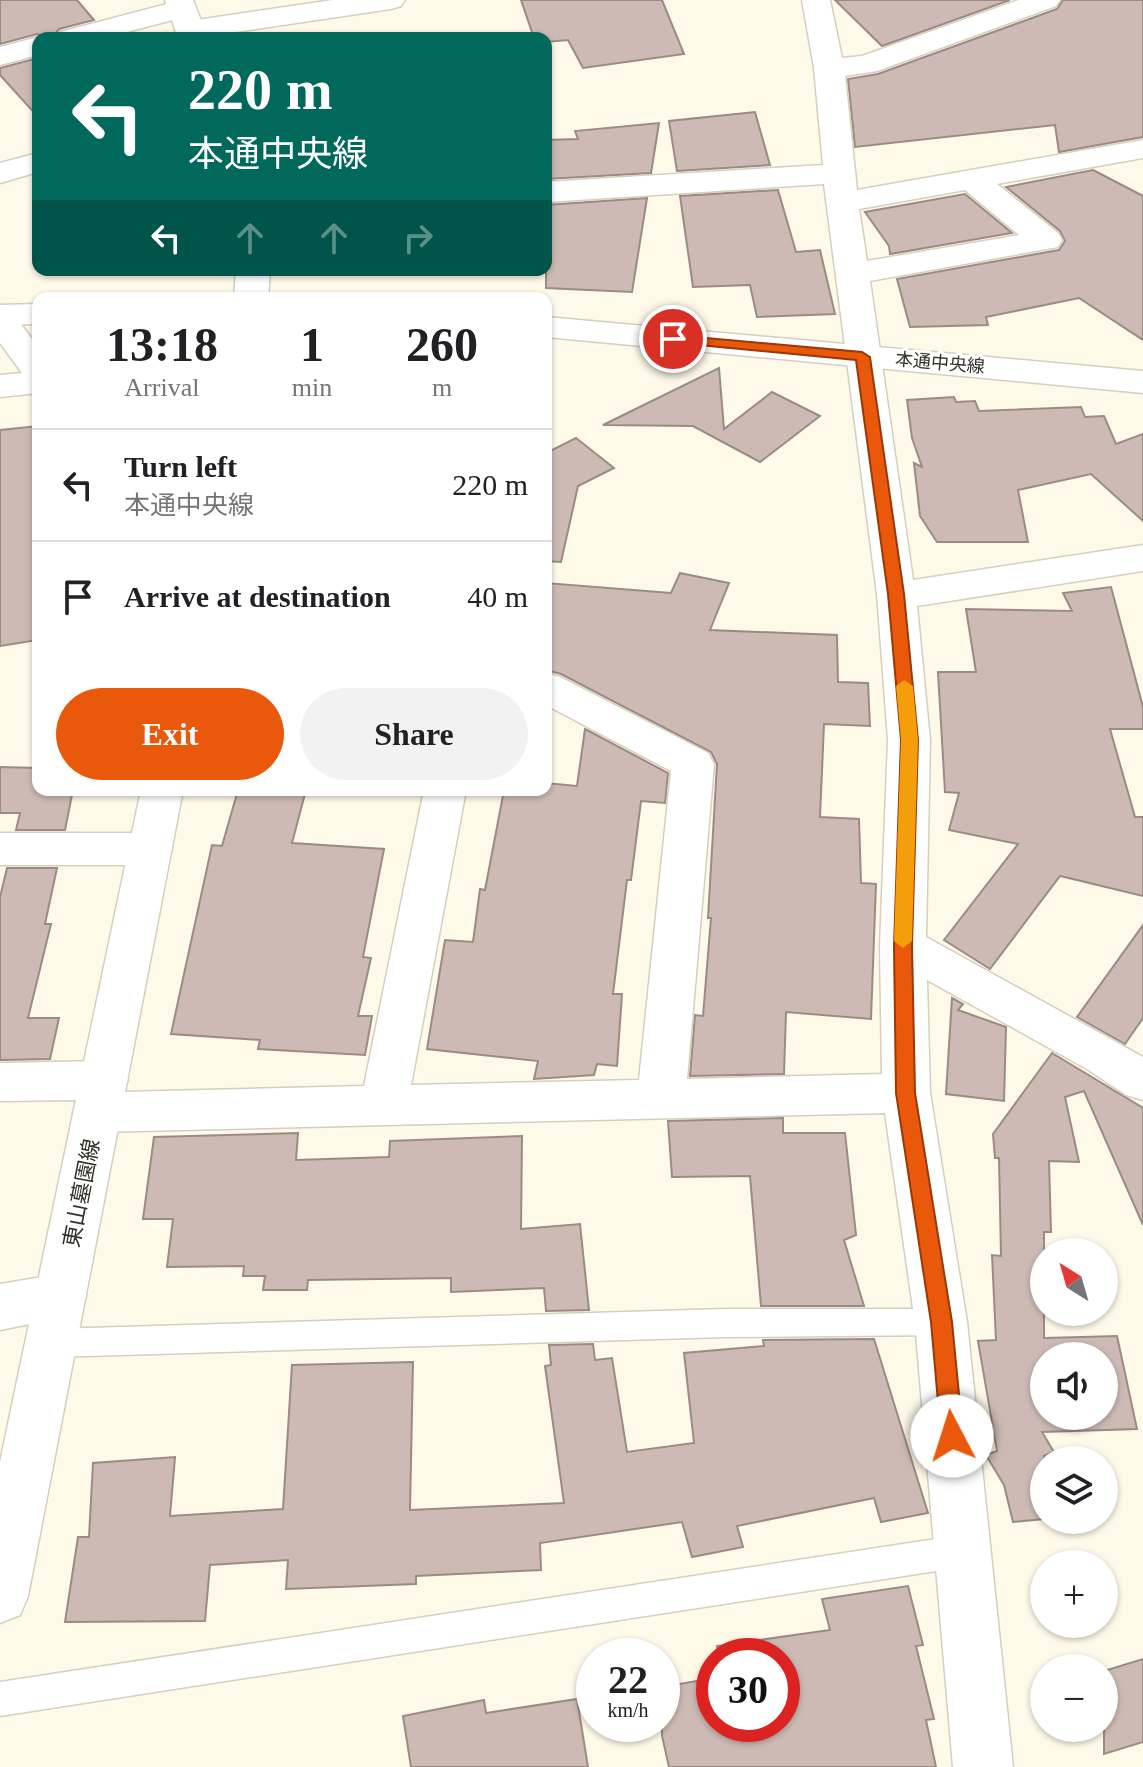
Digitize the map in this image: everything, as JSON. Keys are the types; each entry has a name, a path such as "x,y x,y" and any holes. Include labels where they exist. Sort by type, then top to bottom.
{"street":[{"path":"107,32 186,19 391,0"},
{"path":"816,0 829,68 840,188 896,594 909,740 903,946 906,1093 941,1322 983,1767"},
{"path":"829,68 866,65 1046,0"},
{"path":"0,56 32,48"},
{"path":"552,192 840,188 972,180 1143,149"},
{"path":"0,173 32,164"},
{"path":"851,274 1046,240 972,180"},
{"path":"0,317 32,314"},
{"path":"0,317 32,362"},
{"name":"本通中央線","path":"552,328 1143,382"},
{"path":"0,386 32,383"},
{"path":"896,594 929,592 1143,558"},
{"path":"552,690 693,764 661,1098"},
{"name":"東山墓園線","path":"2,1572 161,796"},
{"path":"384,1104 444,796"},
{"path":"0,849 150,849"},
{"path":"903,946 1143,1081"},
{"path":"0,1082 101,1096 384,1104 906,1093"},
{"path":"0,1307 56,1320"}],"lane":[{"path":"56,1320 941,1322"},
{"path":"0,1699 962,1551"}],"building":[{"path":"0,0 77,0 94,20 57,32 32,32 32,35 0,44"},
{"path":"521,0 662,0 684,54 583,68 568,40 552,41 552,32 532,32"},
{"path":"835,0 1010,0 882,46"},
{"path":"1063,0 1143,0 1143,137 1059,152 1055,125 855,147 848,79 878,74 1057,9"},
{"path":"32,60 32,110 0,75 0,68"},
{"path":"755,112 770,165 677,171 669,121"},
{"path":"659,123 651,173 552,179 552,140 578,139 575,131"},
{"path":"1093,170 1143,196 1143,340 1079,298 986,317 988,325 910,327 897,279 1059,250 1065,241 1060,231 1006,187"},
{"path":"778,190 796,252 820,250 835,314 757,317 750,285 693,287 680,196"},
{"path":"965,194 1012,233 890,254 889,246 865,212"},
{"path":"647,198 632,292 546,288 546,276 552,276 552,205"},
{"path":"719,368 724,429 772,392 820,416 760,462 693,426 603,425"},
{"path":"954,397 956,402 975,401 979,411 1081,407 1085,417 1104,416 1116,444 1143,434 1143,521 1091,474 1018,490 1028,542 937,542 920,516 914,463 922,467 912,438 907,400"},
{"path":"32,427 32,641 0,646 0,430"},
{"path":"576,438 614,468 578,486 561,562 552,561 552,450"},
{"path":"680,573 729,583 710,630 837,635 838,682 868,683 870,726 824,724 820,817 859,819 861,883 876,884 871,1019 786,1012 784,1074 690,1076 695,1015 703,1016 711,918 708,918 717,764 711,752 552,672 552,583 671,593"},
{"path":"1111,587 1143,707 1143,729 1110,729 1135,817 1143,817 1143,896 1060,876 990,969 944,940 1018,844 949,830 959,793 945,792 938,672 976,672 966,609 1072,611 1063,593"},
{"path":"585,729 668,773 665,803 641,801 631,880 627,880 613,994 622,994 617,1066 597,1064 594,1075 534,1079 538,1061 427,1049 445,940 473,942 480,889 485,890 503,796 552,796 552,784 577,786"},
{"path":"0,767 32,768 32,796 72,796 65,830 16,830 20,813 0,813"},
{"path":"236,796 304,796 292,843 384,849 363,957 371,958 358,1016 372,1016 365,1055 258,1049 260,1040 171,1034 212,845 222,846"},
{"path":"7,868 57,868 45,924 51,924 28,1018 59,1018 50,1059 0,1060 0,897"},
{"path":"1143,925 1143,1018 1125,1044 1077,1017"},
{"path":"952,998 963,1004 958,1010 1006,1027 1004,1101 946,1094"},
{"path":"1052,1053 1143,1108 1143,1225 1084,1091 1065,1097 1079,1162 1049,1161 1051,1232 1044,1232 1044,1238 1030,1238 1030,1326 1044,1326 1044,1338 1117,1336 1137,1429 1118,1430 1118,1342 1030,1342 1030,1430 1105,1430 1042,1432 1050,1446 1030,1446 1030,1520 1013,1522 1004,1485 986,1455 997,1451 978,1341 996,1340 992,1255 1001,1256 999,1158 995,1158 993,1134"},
{"path":"783,1118 783,1133 845,1133 856,1235 844,1240 864,1306 761,1306 750,1176 672,1177 668,1121"},
{"path":"298,1133 296,1160 389,1157 390,1141 522,1136 521,1229 580,1224 589,1310 546,1311 544,1288 451,1292 451,1278 308,1280 307,1290 263,1290 265,1276 243,1276 244,1266 167,1267 173,1219 143,1219 154,1137"},
{"path":"874,1339 928,1513 881,1522 874,1498 737,1526 743,1547 692,1557 682,1522 540,1543 541,1570 416,1576 416,1584 286,1589 288,1560 210,1565 205,1621 65,1622 78,1537 89,1537 93,1463 175,1457 170,1516 283,1509 292,1365 413,1362 410,1510 564,1503 545,1366 551,1365 549,1345 593,1344 595,1360 612,1358 627,1452 694,1443 684,1353 764,1346 763,1340"},
{"path":"908,1586 923,1645 916,1646 934,1719 926,1720 936,1767 669,1767 663,1742 680,1742 680,1684 696,1681 696,1742 800,1742 800,1638 774,1638 830,1630 822,1599"},
{"path":"1143,1659 1143,1742 1104,1754 1104,1742 1118,1742 1118,1667"},
{"path":"576,1699 576,1742 584,1742 588,1767 411,1767 403,1716 484,1700 486,1713"}],"slow traffic":[{"path":"903,941 909,740 904,686"}],"route":[{"path":"673,339 862,357 896,594 909,740 903,946 906,1093 941,1322 952,1436"}]}
